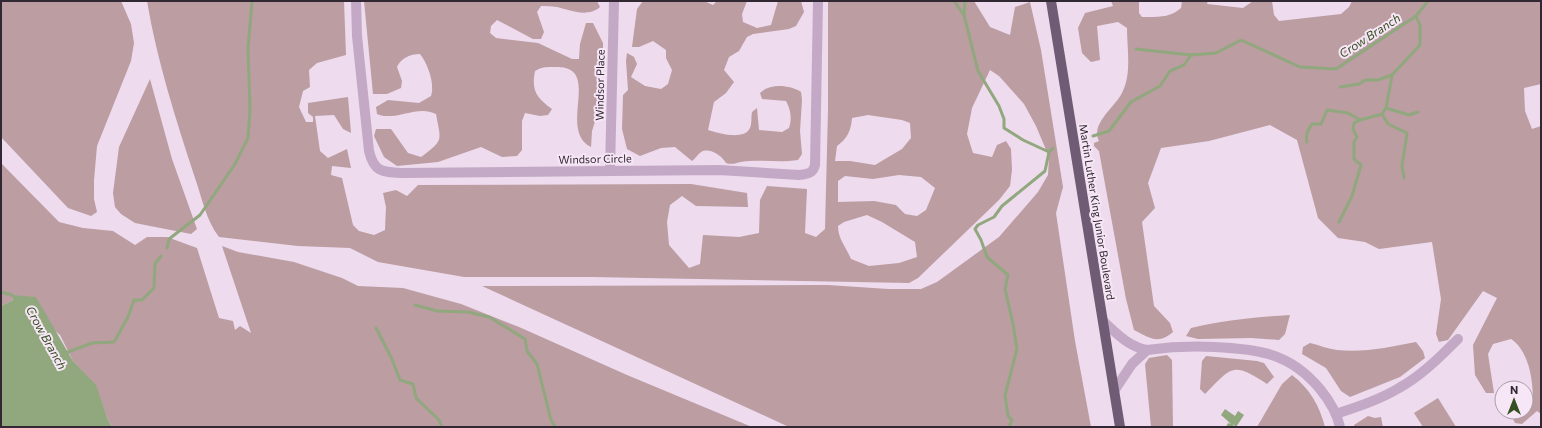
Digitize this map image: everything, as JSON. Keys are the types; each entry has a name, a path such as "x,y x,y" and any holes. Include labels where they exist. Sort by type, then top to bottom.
{"main road":[{"name":"Martin Luther King Junior Boulevard","path":"1051,1 1120,427"}],"street":[{"name":"Windsor Circle","path":"356,1 357,36 369,151 375,167 388,173 719,170 799,175 809,174 814,170 818,1"},
{"name":"Windsor Place","path":"610,170 614,1"},
{"path":"1103,321 1128,342 1139,349 1147,350 1201,347 1247,348 1274,355 1290,363 1312,380 1326,396 1336,414 1340,427"},
{"path":"1336,414 1376,400 1400,388 1437,360 1458,339"},
{"path":"1114,391 1132,364 1147,350"}],"shaded area":[{"path":"1,1 121,1 131,24 134,43 131,61 97,146 94,199 97,212 91,216 68,208 1,137"},
{"path":"147,1 344,1 346,55 317,63 309,70 310,87 303,91 299,107 306,122 313,122 313,117 308,113 308,103 348,97 351,133 343,129 334,115 315,116 320,151 328,158 347,149 351,168 332,166 331,175 342,178 353,225 359,231 374,235 385,230 386,207 383,193 396,190 407,196 418,185 691,184 747,193 748,207 696,206 682,196 670,205 667,222 669,245 689,268 700,264 703,235 739,237 759,233 760,200 767,186 807,189 805,233 816,237 825,229 828,110 828,1 974,1 990,27 1010,35 1015,7 1030,2 1041,50 1063,187 1056,213 1075,341 1091,427 789,427 482,286 828,285 888,289 921,289 937,282 999,237 1038,192 1048,175 1049,157 1036,126 1024,104 999,76 990,70 972,108 967,134 973,153 992,157 997,145 1006,141 1011,149 1012,170 1010,186 999,200 918,278 909,283 592,277 464,277 378,262 350,248 298,246 219,237 205,209 181,134 151,23","holes":["868,115 902,120 910,123 911,138 902,149 875,165 850,161 835,161 837,146 848,134 852,118","899,175 921,177 935,188 926,210 917,216 905,214 896,205 874,201 838,202 838,181 845,176 873,179","867,215 882,222 915,242 917,257 899,263 869,266 851,259 838,231 838,226 844,222"]},
{"path":"364,1 597,1 600,7 584,13 555,7 541,6 537,12 544,32 541,39 533,39 497,20 491,26 490,33 496,38 538,43 572,59 579,59 580,44 586,23 593,23 603,43 603,58 597,115 592,131 591,147 582,139 578,127 577,114 579,88 577,78 571,70 558,67 546,67 535,71 534,84 536,93 542,101 552,109 548,115 540,116 525,113 522,121 522,150 517,156 502,157 481,147 438,162 397,166 384,157 374,136 376,129 391,129 408,153 421,157 434,147 439,139 440,135 436,114 429,111 421,111 384,116 377,114 376,107 388,100 419,103 431,96 431,80 426,63 420,54 413,55 403,59 397,67 402,81 401,88 387,94 373,94"},
{"path":"643,1 704,1 713,5 717,1 747,1 742,14 743,22 757,28 771,25 778,1 801,1 804,12 796,26 789,29 753,34 747,37 739,51 729,57 724,70 734,82 726,93 714,102 708,130 730,135 737,135 747,132 751,125 752,112 757,108 759,130 782,132 789,128 790,111 788,104 786,101 762,99 760,93 774,86 791,88 801,92 802,100 800,131 802,154 798,160 748,161 730,164 726,163 712,151 701,152 692,161 675,147 661,148 640,156 627,149 622,129 623,95 628,90 626,61 627,53 634,57 637,64 631,77 645,86 661,89 668,84 672,70 666,58 666,50 653,41 639,47 632,47 637,9"},
{"path":"1111,1 1139,1 1139,13 1142,17 1148,17 1172,14 1181,8 1182,1 1208,1 1207,4 1243,8 1253,1 1272,1 1274,15 1279,21 1341,14 1349,7 1352,1 1541,1 1541,84 1524,88 1525,111 1532,129 1541,126 1541,414 1537,411 1534,414 1534,380 1532,380 1526,358 1517,344 1511,339 1493,344 1488,354 1494,393 1486,393 1475,375 1473,345 1497,298 1483,291 1448,340 1439,342 1436,334 1441,299 1432,242 1379,249 1365,242 1338,238 1318,218 1297,140 1270,125 1209,141 1161,148 1148,183 1155,208 1142,222 1154,306 1170,323 1173,332 1163,338 1154,339 1134,330 1126,299 1099,151 1094,146 1094,143 1099,141 1097,135 1100,122 1119,98 1125,86 1128,70 1127,28 1118,22 1097,26 1100,60 1091,62 1082,53 1078,28 1085,13 1113,6"},
{"path":"150,79 172,159 197,229 191,234 135,223 121,214 115,207 113,193 119,147"},
{"path":"1,163 59,222 83,228 113,231 135,245 147,237 167,237 197,248 219,318 233,321 235,330 240,326 251,333 222,246 238,252 294,262 342,278 358,286 403,288 461,304 519,327 627,375 752,427 112,427 95,385 73,361 60,335 12,295 13,300 1,306"},
{"path":"1290,315 1285,334 1279,340 1251,338 1198,339 1186,336 1191,328 1203,325 1240,319"},
{"path":"1416,342 1423,351 1425,358 1400,377 1350,397 1341,391 1326,368 1302,354 1303,347 1310,343 1334,349 1357,351"},
{"path":"1167,355 1172,360 1173,427 1151,427 1145,364 1149,358"},
{"path":"1206,356 1264,363 1274,377 1267,384 1246,372 1233,370 1221,378 1205,394 1200,389 1202,361"},
{"path":"1292,375 1304,386 1313,398 1325,427 1257,427 1282,384"},
{"path":"1438,398 1456,427 1423,427 1414,413"},
{"path":"1368,416 1375,418 1381,417 1383,427 1354,427 1354,425"},
{"path":"1514,420 1527,420 1522,424 1515,423"}],"water":[{"path":"12,295 36,297 73,361 96,385 108,420 112,427 1,427 1,306 13,300"},
{"path":"1225,409 1235,416 1238,411 1244,415 1236,427 1233,424 1234,427 1226,427 1228,423 1231,424 1221,415"}],"waterway":[{"path":"167,248 169,239 200,215 235,164 248,138 250,109 248,49 252,1"},
{"path":"954,1 964,15 978,71 999,106 1004,119 1004,128 1023,140 1049,152"},
{"path":"964,15 965,1"},
{"name":"Crow Branch","path":"1093,136 1109,131 1131,102 1160,86 1170,71 1184,65 1191,55 1216,53 1241,40 1300,67 1336,69 1416,16 1428,1"},
{"path":"1340,87 1359,84 1365,80 1378,80 1392,75 1420,45 1420,25 1416,16"},
{"path":"1136,49 1191,55"},
{"path":"1392,76 1386,108 1382,114 1388,124 1407,133 1402,166 1404,178"},
{"path":"1386,108 1409,115 1418,112"},
{"path":"1307,142 1306,139 1308,130 1312,124 1321,124 1327,110 1348,113 1360,120 1382,114"},
{"path":"1339,222 1352,196 1361,165 1354,159 1354,142 1357,137 1353,129 1354,123 1360,120"},
{"name":"Crow Branch","path":"1009,427 1012,420 1008,416 1005,395 1017,349 1005,289 1008,275 987,257 975,229 978,225 994,217 1002,206 1045,171 1049,152 1053,148"},
{"path":"67,355 68,352 92,343 114,342 128,317 134,300 142,300 154,288 155,264 161,256"},
{"name":"Crow Branch","path":"1,292 14,297"},
{"path":"415,305 437,311 468,312 489,317 525,339 527,351 537,364 551,420 555,427"},
{"path":"376,328 391,357 400,380 413,384 416,398 439,420 442,427"}]}
